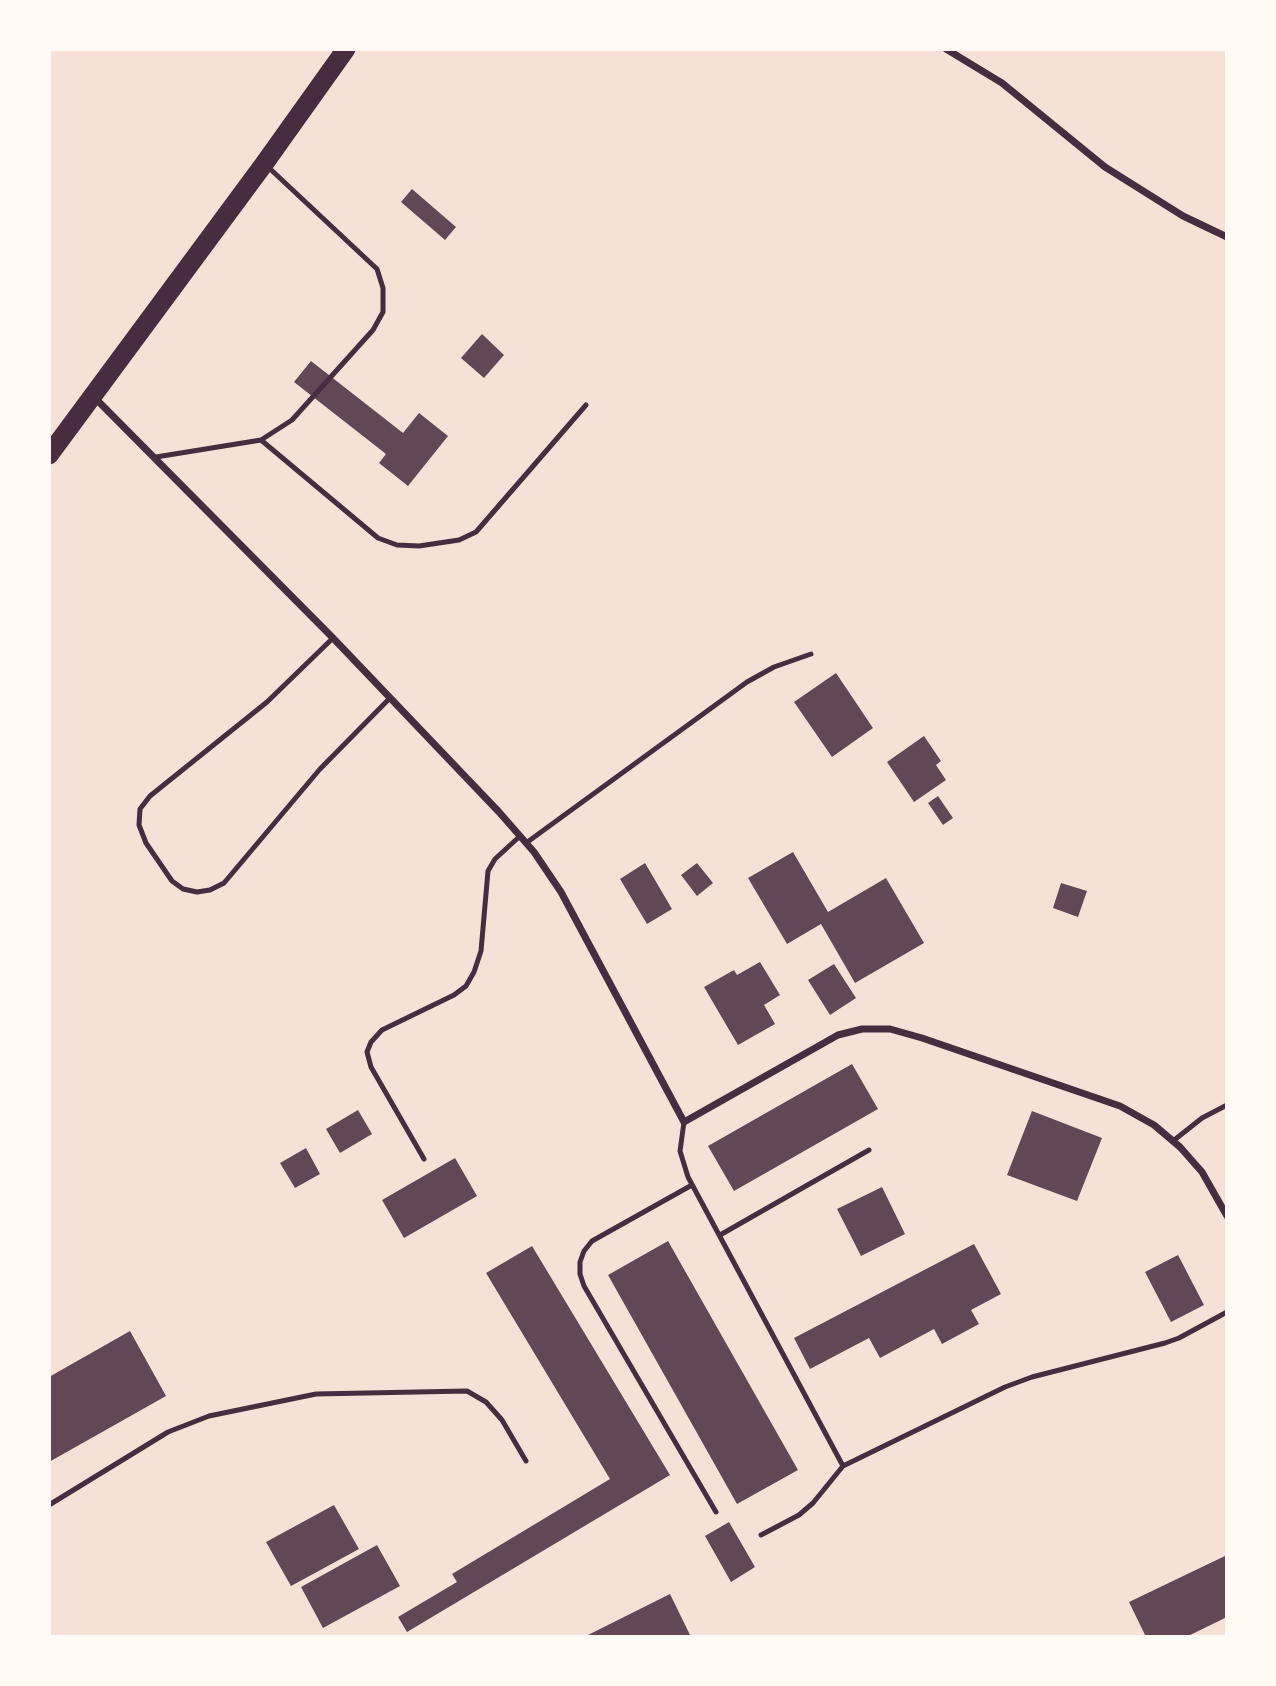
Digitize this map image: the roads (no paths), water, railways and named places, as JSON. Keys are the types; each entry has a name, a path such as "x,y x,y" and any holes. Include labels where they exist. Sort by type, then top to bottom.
{"highway":[{"path":"49,455 346,49"}],"street":[{"path":"946,49 1002,83 1105,167 1183,216 1227,237"},
{"path":"92,395 332,638 526,843 561,892 684,1122 838,1035 862,1029 890,1029 1120,1106 1154,1125 1173,1141 1202,1172 1227,1216"}],"lane":[{"path":"156,457 261,440 292,420 373,330 383,312 383,288 377,269 264,164"},
{"path":"261,440 378,538 397,545 419,546 459,540 476,532 586,405"},
{"path":"332,638 267,702 150,796 140,809 139,825 146,843 172,881 183,889 197,892 210,890 223,883 320,769 390,698"},
{"path":"526,843 747,682 774,667 811,654"},
{"path":"424,1159 371,1067 367,1052 371,1042 382,1030 454,995 466,986 481,951 488,871 495,859 520,836"},
{"path":"1173,1141 1202,1118 1227,1105"},
{"path":"684,1122 680,1151 692,1185 843,1466"},
{"path":"720,1235 869,1150"},
{"path":"692,1185 592,1241 584,1251 580,1274 584,1286 716,1512"},
{"path":"761,1535 806,1509 843,1466 1005,1387 1032,1377 1165,1343 1227,1312"},
{"path":"49,1505 168,1432 209,1416 316,1394 467,1391 486,1402 502,1420 526,1461"}]}
